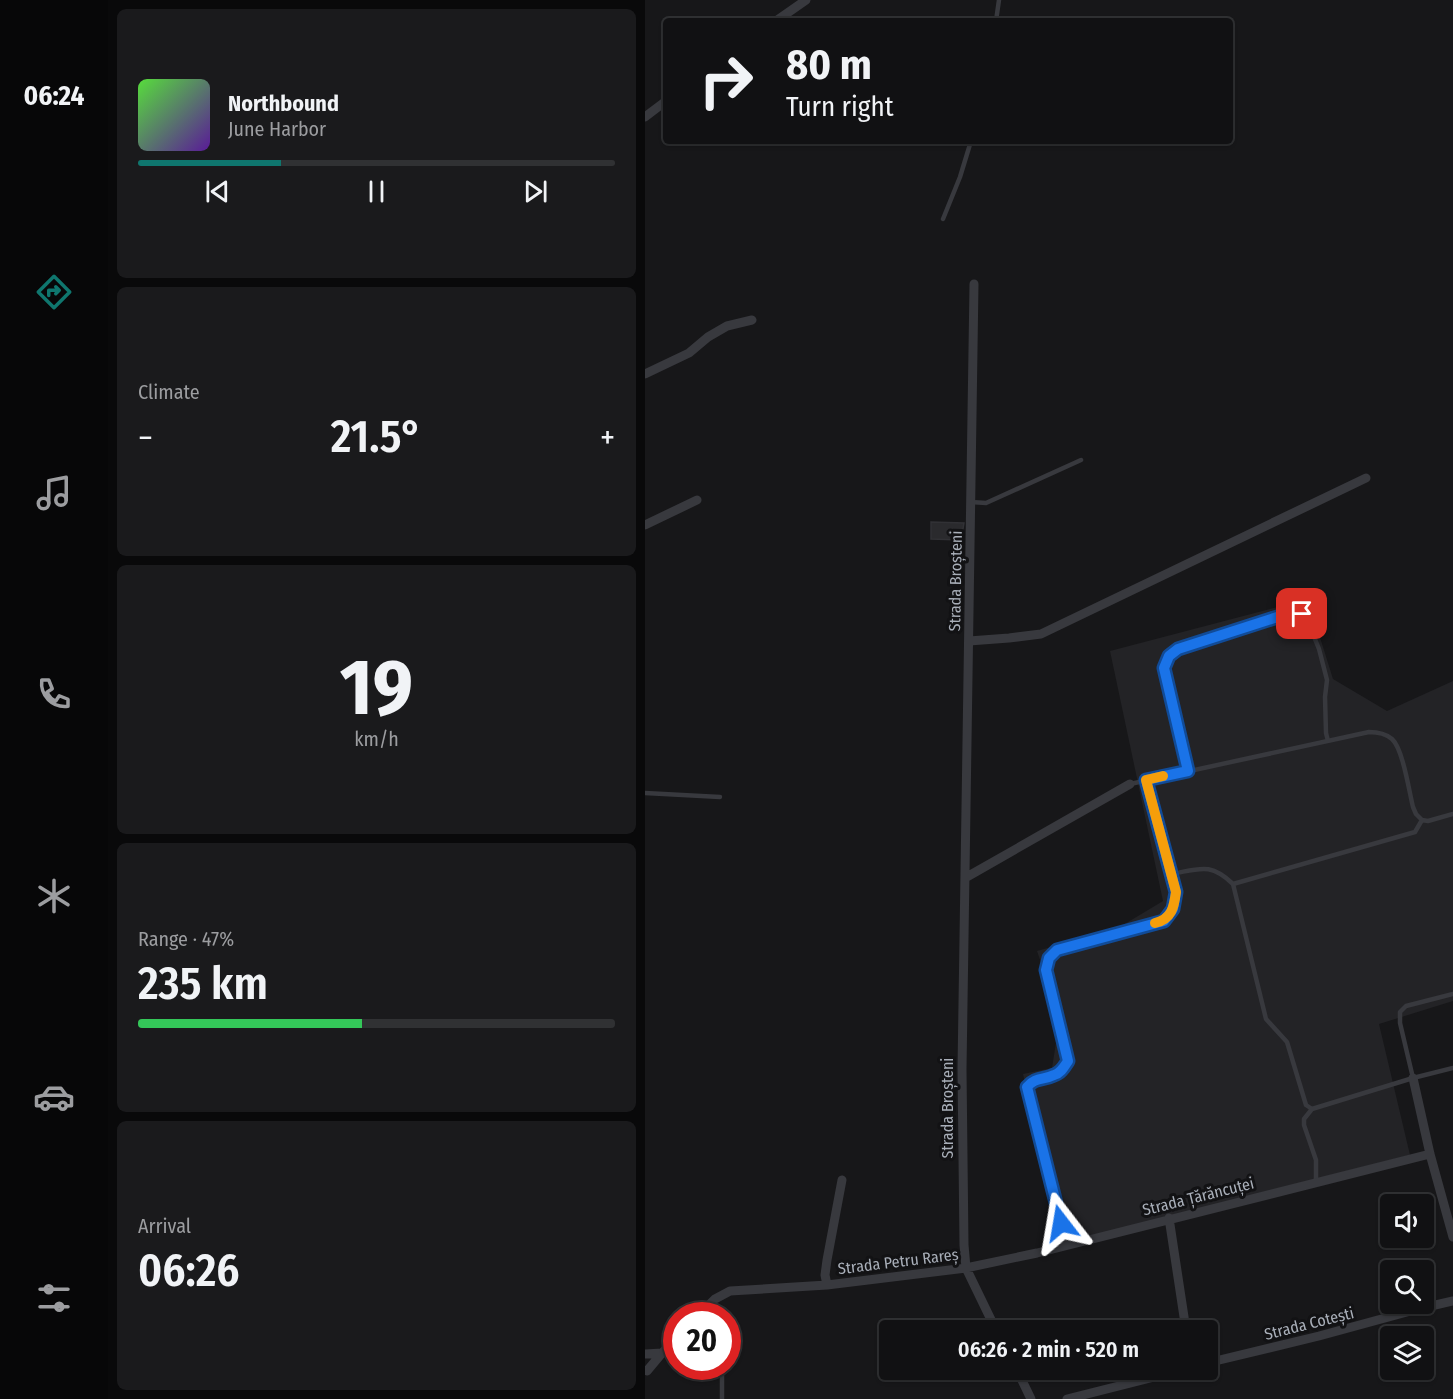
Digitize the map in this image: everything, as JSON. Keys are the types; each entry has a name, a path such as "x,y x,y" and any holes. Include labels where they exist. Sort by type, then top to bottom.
{"street":[{"path":"780,18 806,0"},
{"path":"645,117 663,103"},
{"name":"Strada Broșteni","path":"974,284 962,1070 964,1245 970,1267 992,1320"},
{"path":"645,374 689,353 708,337 727,326 752,321"},
{"path":"969,641 1041,634 1366,478"},
{"path":"645,525 697,500"},
{"path":"965,878 1130,784"},
{"path":"1413,1078 1430,1154 1453,1237"},
{"name":"Strada Țărăncuței","path":"970,1267 1430,1154"},
{"name":"Strada Petru Rareș","path":"827,1285 825,1275 827,1260 842,1180"},
{"path":"1170,1218 1185,1320"},
{"name":"Strada Petru Rareș","path":"712,1302 730,1291 827,1285 970,1267"},
{"name":"Strada Cotești","path":"1218,1360 1453,1301"},
{"path":"645,1354 662,1353"},
{"path":"647,1371 662,1353"},
{"path":"1022,1380 1031,1399"},
{"path":"1068,1399 1143,1380"}],"lane":[{"path":"996,18 999,0"},
{"path":"942,219 960,177 970,144"},
{"path":"971,502 986,503 1081,460"},
{"path":"1188,771 1164,668 1169,656 1178,649 1296,611 1302,614 1308,622 1319,649 1327,680 1325,697 1328,741"},
{"path":"1130,784 1369,732 1378,732 1393,740 1399,751 1416,814 1422,820 1428,821 1453,814"},
{"path":"1066,1245 1027,1087 1036,1079 1056,1075 1068,1061 1046,970 1049,958 1057,950 1164,921 1173,909 1176,892 1146,780"},
{"path":"645,793 720,797"},
{"path":"1233,884 1415,832 1422,820"},
{"path":"1171,874 1205,868 1222,874 1233,884 1266,1019 1287,1042 1306,1105 1312,1109"},
{"path":"1413,1078 1400,1023 1400,1012 1406,1006 1453,994"},
{"path":"1316,1182 1316,1160 1303,1119 1312,1109 1453,1068"},
{"path":"721,1380 722,1399"}],"shaded area":[{"path":"1308,599 1333,679 1387,711 1453,681 1453,1001 1379,1024 1410,1155 1063,1243 1023,1074 1052,1068 1060,1017 1037,951 1118,928 1163,901 1110,651"}],"building":[{"path":"931,522 964,523 961,540 931,539"}],"slow traffic":[{"path":"1155,923 1164,921 1173,909 1176,892 1146,780 1163,776"}],"route":[{"path":"1061,1223 1027,1087 1036,1079 1056,1075 1068,1061 1046,970 1049,958 1057,950 1164,921 1173,909 1176,892 1146,780 1188,771 1164,668 1169,656 1178,649 1296,611 1302,614"}]}
